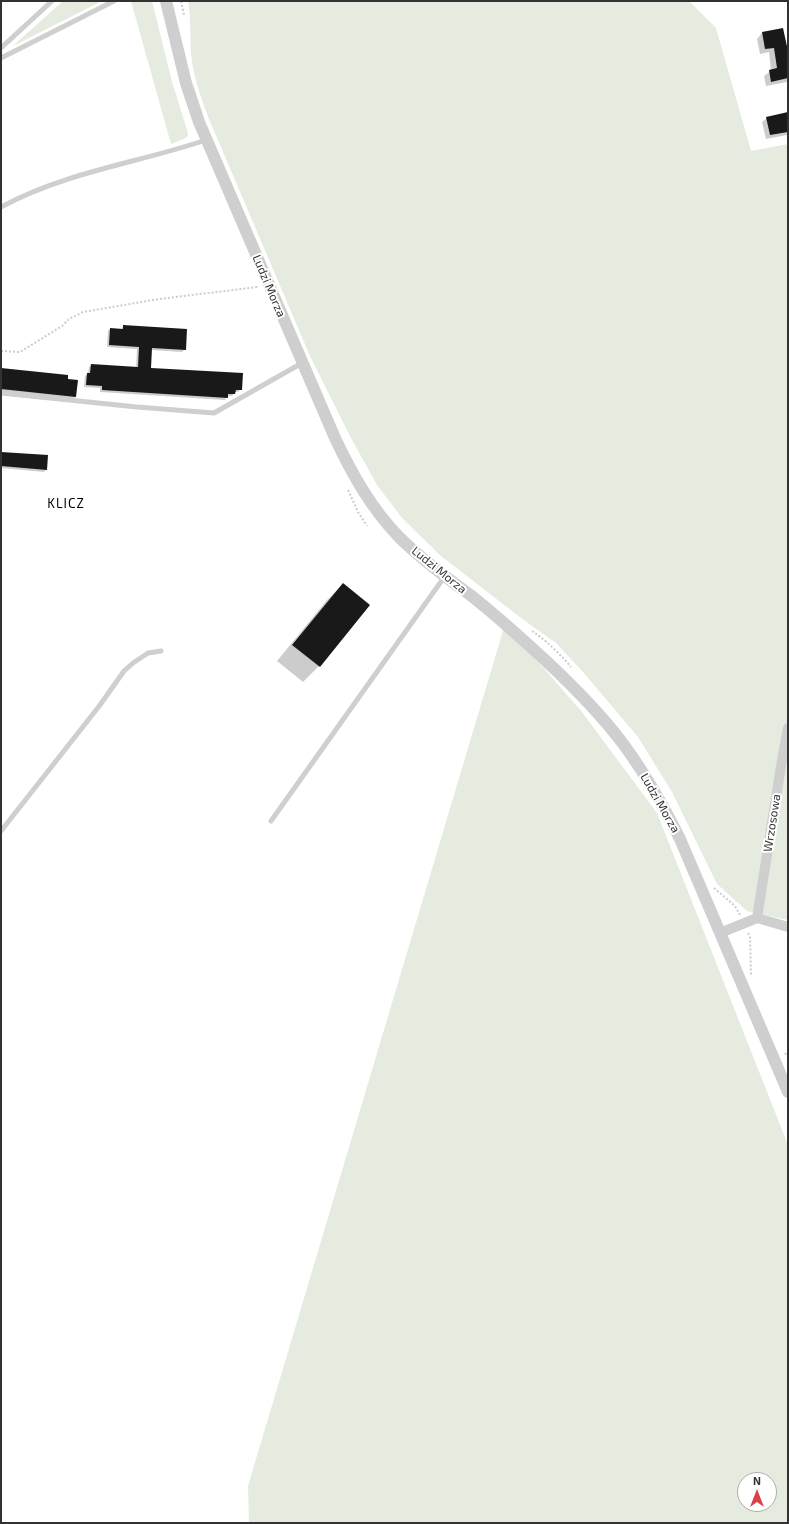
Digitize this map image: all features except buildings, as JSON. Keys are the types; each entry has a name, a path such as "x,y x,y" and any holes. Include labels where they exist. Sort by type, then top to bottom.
{"street":[{"name":"Ludzi Morza","path":"166,1 186,83 206,140 302,363 338,444 356,480 372,505 398,536 420,558 475,599 544,659 592,707 625,746 661,801 680,839 788,1092"},
{"name":"Wrzosowa","path":"757,918 788,728"},
{"path":"720,933 757,918 788,927"}],"lane":[{"path":"1,48 52,1"},
{"path":"1,58 114,1"},
{"path":"1,207 35,189 206,140"},
{"path":"1,393 137,407 214,413 302,363"},
{"path":"271,821 445,576"},
{"path":"1,831 100,705 124,671 132,663 148,653 161,650"}],"path":[{"path":"181,1 184,16"},
{"path":"1,351 20,352 62,326 69,319 83,312 159,299 268,285"},
{"path":"530,630 541,637 563,657 572,668"},
{"path":"711,883 715,890 735,906 750,937 751,982"},
{"path":"782,1048 788,1057"}],"shaded area":[{"path":"63,1 102,1 13,46"},
{"path":"131,1 152,1 172,82 188,133 188,136 184,139 171,144"},
{"path":"188,1 685,1 690,2 716,28 751,151 788,144 788,920 747,911 717,884 672,792 638,737 583,672 556,643 441,556 402,518 377,485 351,438 310,356 209,119 198,87 192,62"},
{"path":"505,624 582,712 657,813 788,1145 788,1523 249,1523 248,1486"}],"district":[{"name":"KLICZ","path":"66,504"}]}
